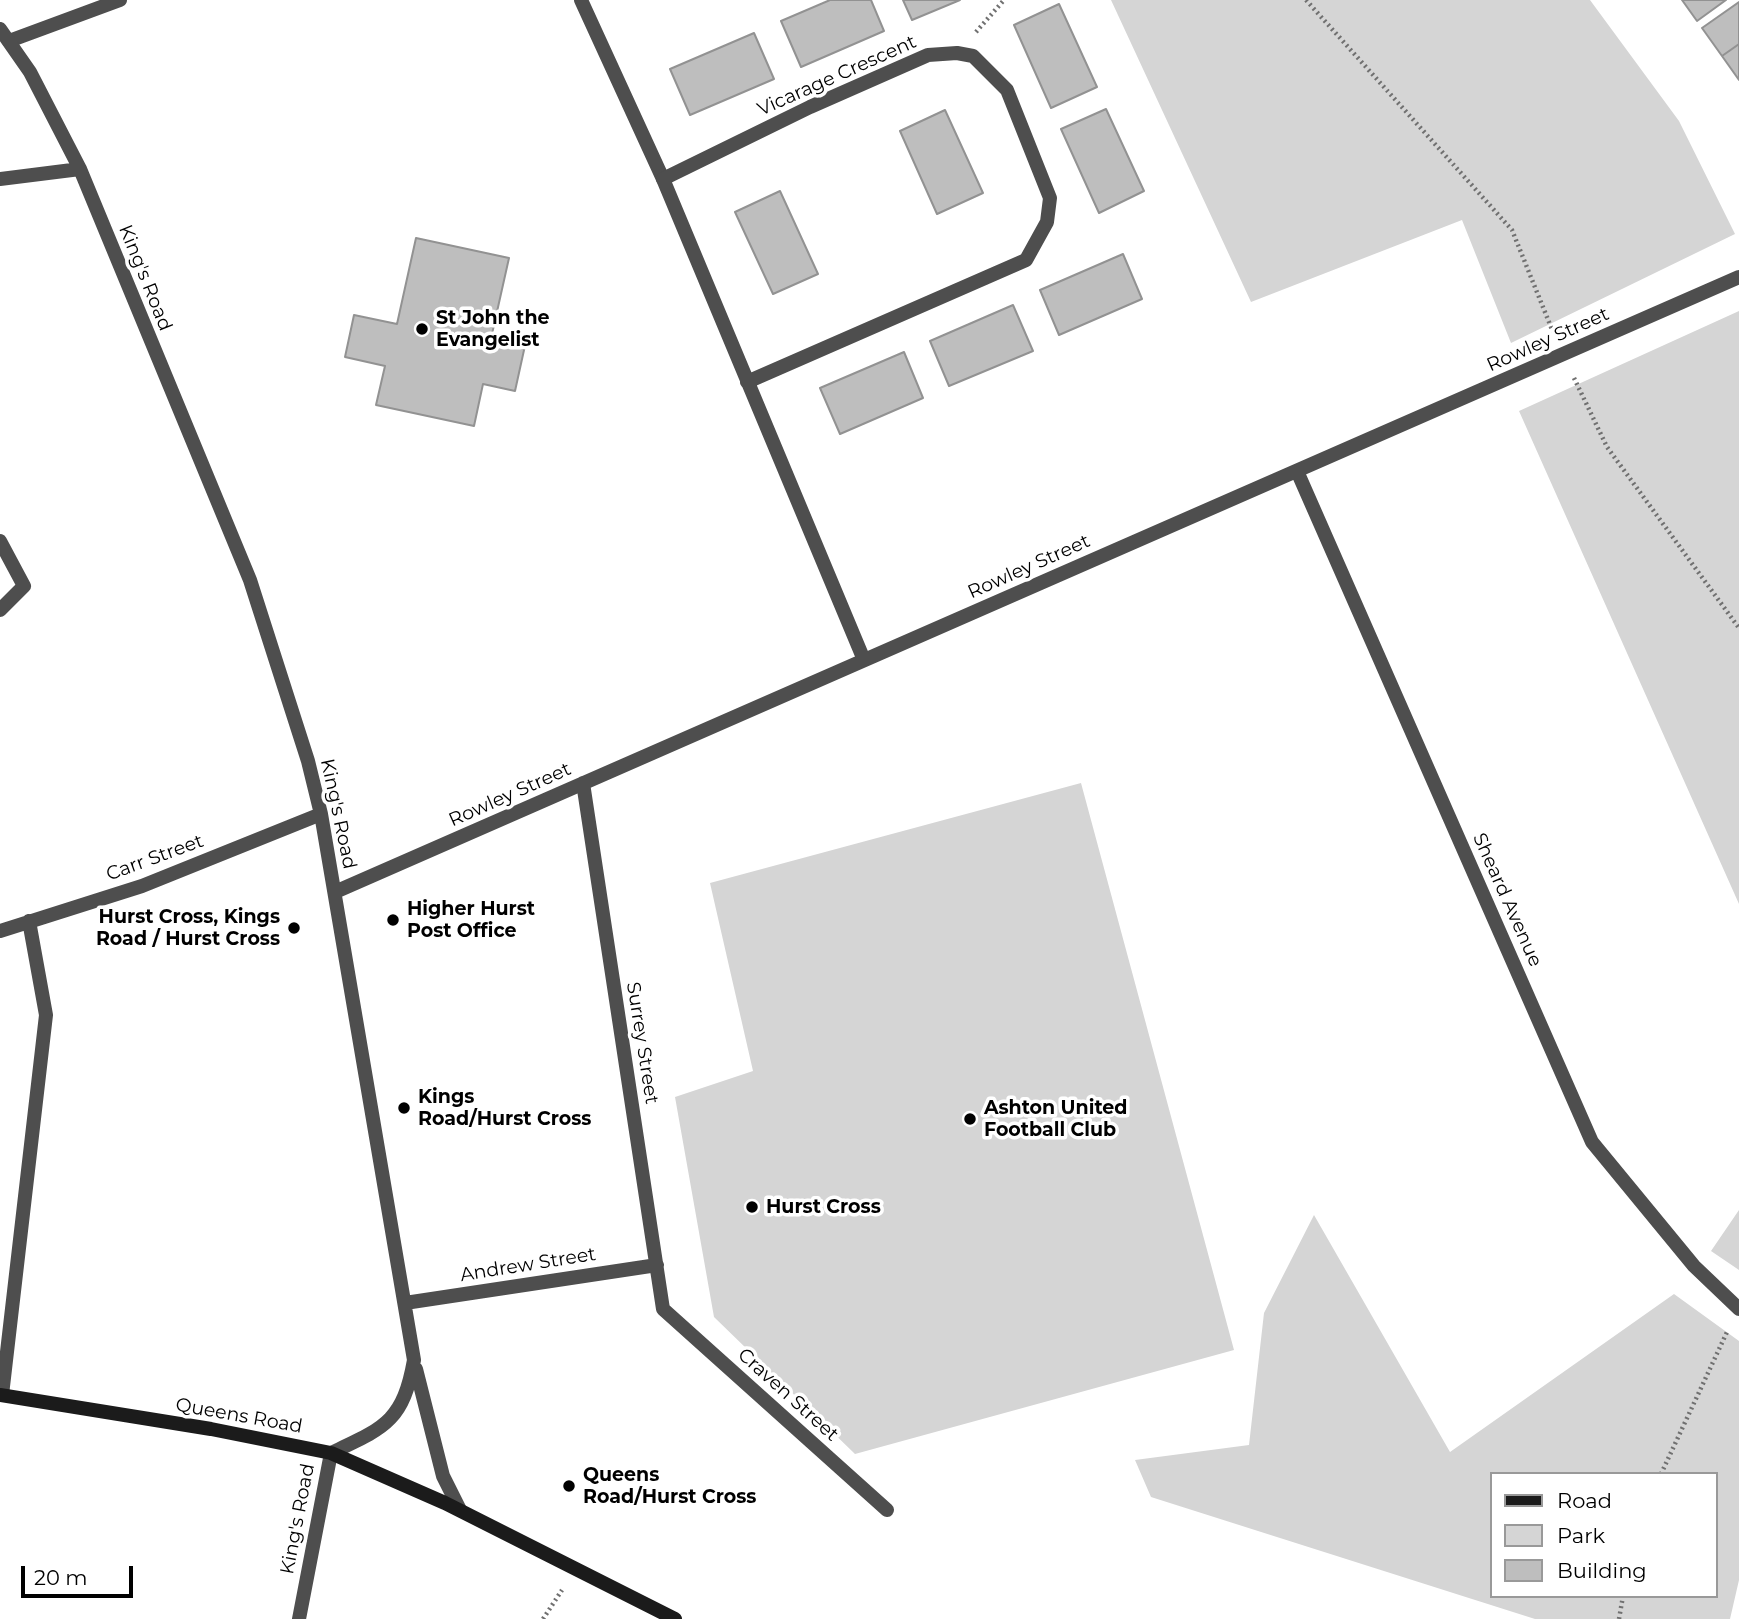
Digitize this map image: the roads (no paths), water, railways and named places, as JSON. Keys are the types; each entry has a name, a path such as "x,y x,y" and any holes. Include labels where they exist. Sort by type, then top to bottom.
{"main road":[{"name":"Queens Road","path":"1,1395 211,1429 331,1452 460,1510 675,1619"}],"street":[{"path":"9,41 120,0"},
{"path":"581,0 663,179 864,660"},
{"name":"King's Road","path":"0,29 30,72 80,169 250,580 308,761 321,814 414,1360 409,1390 387,1422 380,1429 331,1452 299,1619"},
{"name":"Vicarage Crescent","path":"663,179 810,107 928,55 957,53 973,56 1007,90 1050,198 1047,222 1026,260 747,382"},
{"path":"0,180 80,169"},
{"name":"Rowley Street","path":"335,892 1739,277"},
{"name":"Sheard Avenue","path":"1297,471 1592,1142 1694,1266 1738,1308"},
{"path":"0,541 24,586 0,610"},
{"name":"Surrey Street","path":"583,783 663,1309"},
{"name":"Carr Street","path":"0,931 142,886 321,814"},
{"path":"1,1395 46,1015 29,921"},
{"name":"Andrew Street","path":"405,1303 657,1265"},
{"name":"Craven Street","path":"663,1309 887,1510"},
{"path":"414,1360 443,1476 460,1510"}],"place":[{"name":"St John the Evangelist","path":"422,329"},
{"name":"Higher Hurst Post Office","path":"393,920"},
{"name":"Hurst Cross, Kings Road / Hurst Cross","path":"294,928"},
{"name":"Kings Road/Hurst Cross","path":"404,1108"},
{"name":"Ashton United Football Club","path":"970,1119"},
{"name":"Hurst Cross","path":"752,1207"},
{"name":"Queens Road/Hurst Cross","path":"569,1486"}]}
